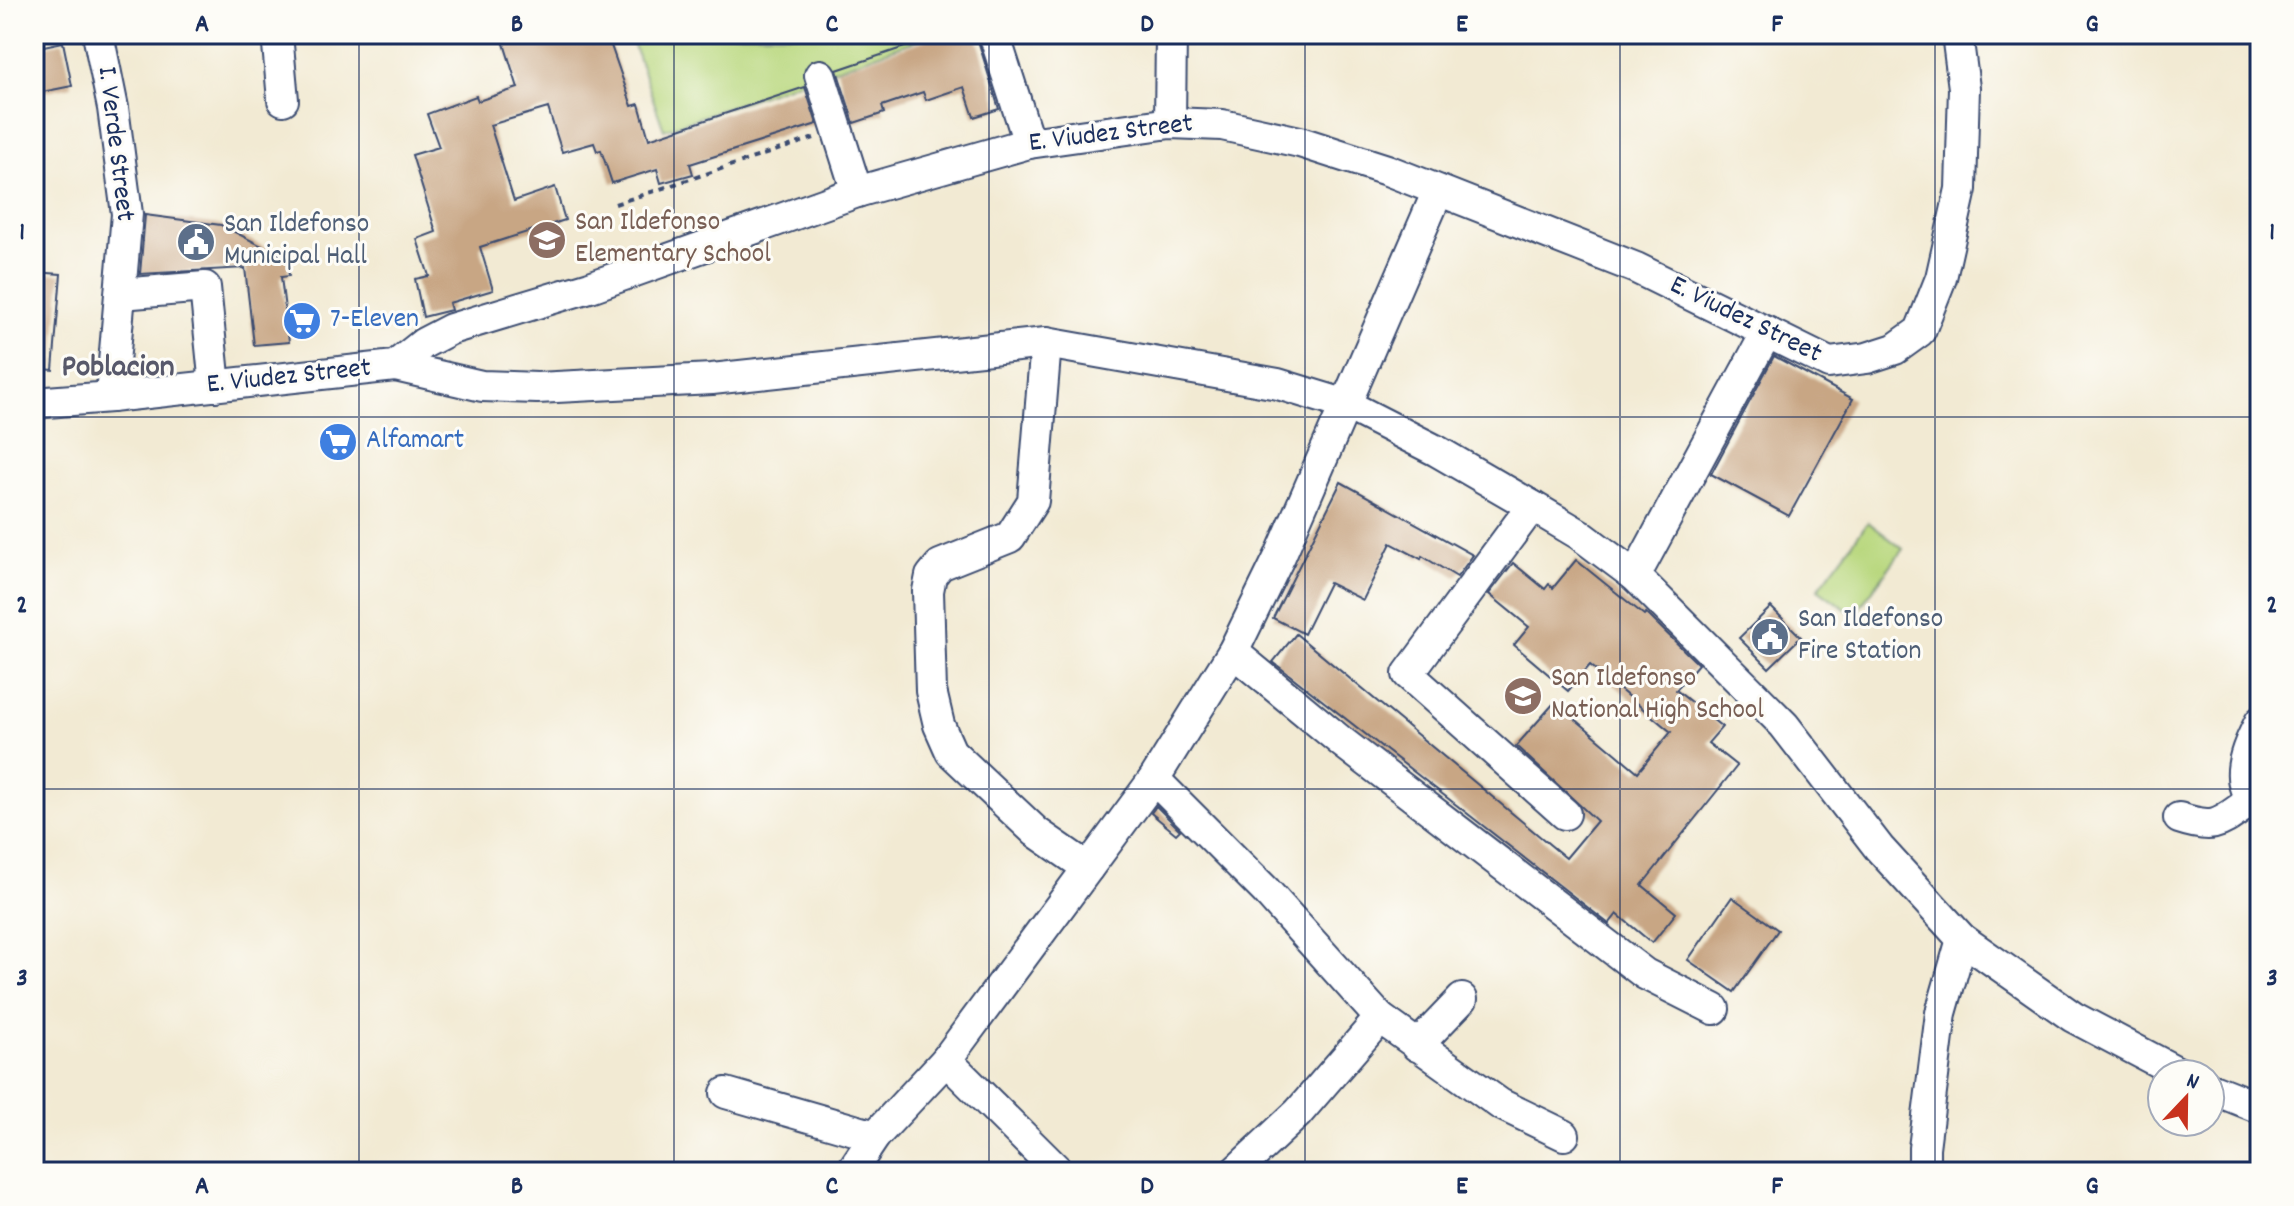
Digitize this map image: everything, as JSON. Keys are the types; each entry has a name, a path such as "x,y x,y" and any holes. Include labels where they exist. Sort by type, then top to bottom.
{"street":[{"name":"I. Verde Street","path":"98,34 113,108 127,214 111,397"},
{"path":"277,34 283,100"},
{"path":"994,34 1029,143"},
{"path":"1170,123 1171,34"},
{"name":"E. Viudez Street","path":"34,403 395,366 424,343 451,329 590,287 857,192 1029,143 1170,123 1222,125 1300,142 1387,170 1636,268 1829,363 1867,358 1895,349 1920,331 1941,278 1961,189 1964,88 1957,34"},
{"path":"820,75 857,192"},
{"path":"851,1172 875,1136 946,1060 1154,779 1233,652 1280,556 1438,191"},
{"path":"121,294 205,287 215,386"},
{"path":"1635,576 1767,332"},
{"path":"1046,343 1033,501 1010,537 940,565 931,576 928,591 931,691 939,725 951,752 1036,832 1088,868"},
{"path":"395,366 482,386 537,388 712,379 1046,343 1278,384 1347,405 1437,451 1532,506 1579,534 1635,576 1784,725 1879,848 1962,939 2073,1017 2151,1058"},
{"path":"1532,506 1408,674 1565,814"},
{"path":"1233,652 1342,742 1645,974 1714,1009"},
{"path":"2179,818 2203,826 2219,823 2256,803 2243,777 2242,762 2260,722"},
{"path":"1154,779 1266,891 1380,1018 1500,1104 1564,1135"},
{"path":"1924,1172 1924,1148 1941,1013 1962,939"},
{"path":"1417,1046 1462,999"},
{"path":"1235,1172 1298,1113 1380,1018"},
{"path":"946,1060 1059,1172"},
{"path":"726,1093 875,1136"},
{"path":"2226,1094 2260,1108"}],"path":[{"path":"615,204 837,130"}],"green space":[{"path":"630,34 934,34 664,130"},
{"path":"1868,522 1903,549 1854,615 1818,589"}],"building":[{"path":"501,34 607,34 632,106 639,104 649,139 805,87 817,124 690,164 693,174 661,183 657,169 612,183 601,150 597,151 594,143 562,152 548,108 490,125 514,201 555,187 565,220 480,247 493,290 449,303 451,310 423,317 415,279 429,276 417,239 436,232 412,155 439,147 427,114 476,96 478,101 518,88"},
{"path":"943,34 976,34 999,109 974,117 964,87 926,100 923,92 882,106 884,113 854,123 837,70"},
{"path":"63,42 72,86 37,93 34,48"},
{"name":"San Ildefonso Municipal Hall","path":"145,215 221,225 287,259 289,276 281,277 289,342 254,345 245,268 140,274"},
{"path":"34,272 61,274 53,370 34,368"},
{"path":"1774,356 1853,399 1789,516 1711,474"},
{"path":"1341,482 1473,555 1457,577 1422,556 1421,559 1391,543 1363,600 1329,583 1304,634 1273,618"},
{"path":"1576,560 1644,615 1646,613 1698,664 1676,690 1722,727 1708,743 1737,766 1642,885 1676,913 1652,943 1617,914 1609,924 1273,662 1296,634 1566,858 1597,821 1516,746 1555,702 1638,772 1671,732 1590,665 1568,691 1514,645 1529,627 1489,594 1513,563 1545,589 1549,584 1553,588"},
{"name":"San Ildefonso Fire Station","path":"1771,607 1801,637 1769,668 1739,638"},
{"path":"1156,806 1180,830 1176,834 1151,813"},
{"path":"1732,897 1778,930 1734,992 1688,960"}],"place":[{"name":"San Ildefonso Elementary School","path":"547,240"},
{"name":"San Ildefonso Municipal Hall","path":"196,242"},
{"name":"7-Eleven","path":"302,321"},
{"name":"Alfamart","path":"338,442"},
{"name":"San Ildefonso Fire Station","path":"1770,637"},
{"name":"San Ildefonso National High School","path":"1523,696"}],"district":[{"name":"Poblacion","path":"118,369"}]}
